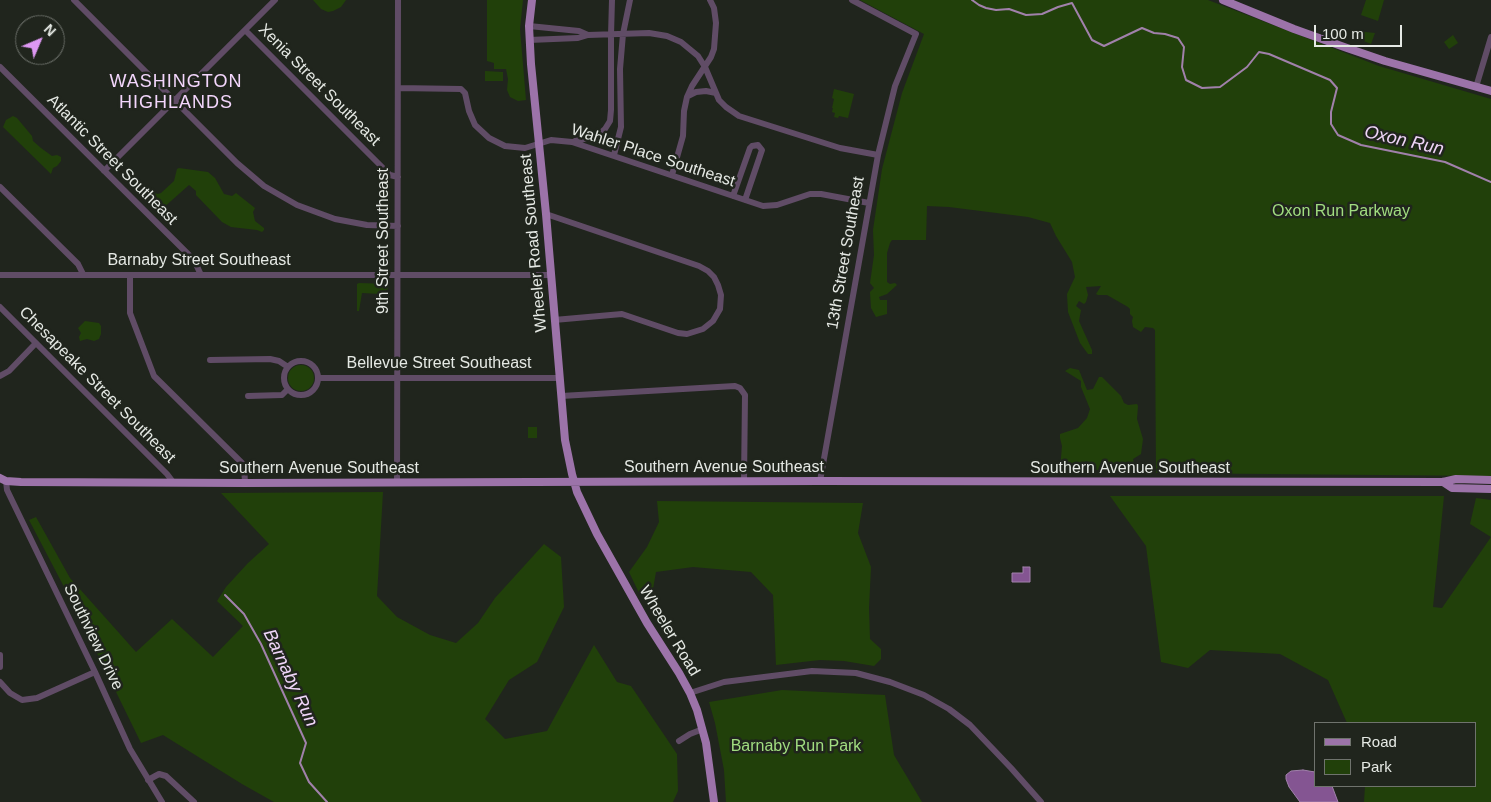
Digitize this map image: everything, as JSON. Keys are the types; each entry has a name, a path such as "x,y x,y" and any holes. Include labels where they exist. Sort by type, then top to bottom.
{"main road":[{"name":"Wheeler Road Southeast","path":"532,0 529,40 565,440 574,482"},
{"path":"1223,0 1294,29 1385,61 1491,91"},
{"name":"Southern Avenue Southeast","path":"2,481 245,483 1443,482 1456,479 1491,480"},
{"name":"Wheeler Road","path":"574,482 576,492 594,530 647,624 690,693 703,729 710,761 714,802"},
{"name":"Southern Avenue Southeast","path":"1443,482 1452,488 1491,489"}],"street":[{"path":"74,0 247,173 264,186 308,210 335,219 368,225 398,226"},
{"path":"104,171 275,0"},
{"name":"9th Street Southeast","path":"397,482 398,0"},
{"path":"572,142 597,136 610,121 612,0"},
{"path":"614,156 621,125 620,70 623,34 630,0"},
{"path":"672,175 683,136 684,111 687,97 711,57 716,38 714,8 710,0"},
{"name":"13th Street Southeast","path":"820,482 878,155 894,86 916,34 852,0"},
{"path":"529,26 579,31 588,35"},
{"name":"Xenia Street Southeast","path":"244,30 390,175 398,177"},
{"path":"529,40 578,38 588,35 653,33 672,38 698,56 716,93 726,107 745,119 840,148 878,155"},
{"path":"1476,87 1491,38"},
{"name":"Atlantic Street Southeast","path":"0,66 194,260 201,275"},
{"path":"611,72 620,70"},
{"name":"Wahler Place Southeast","path":"398,88 461,89 465,93 472,119 483,134 499,144 514,148 529,147 551,140 572,142 763,206 772,206 810,194 821,194 869,203"},
{"path":"687,97 696,92 706,90 716,93"},
{"path":"607,126 621,125"},
{"path":"733,196 750,148 758,146 762,150 745,200"},
{"path":"0,187 78,264 83,274"},
{"path":"546,214 702,267 715,279 721,295 720,309 713,321 703,329 687,334 678,333 622,314 554,320"},
{"name":"Barnaby Street Southeast","path":"0,275 551,275"},
{"path":"130,275 130,314 154,376 244,465 245,483"},
{"name":"Chesapeake Street Southeast","path":"0,308 173,482"},
{"path":"0,376 9,371 36,343"},
{"path":"210,360 270,359 279,361 288,367"},
{"path":"296,362 306,362 315,369 318,378 315,388 306,394 296,394 288,389 284,378 288,367 296,362"},
{"name":"Bellevue Street Southeast","path":"318,378 560,378"},
{"path":"561,396 735,386 740,388 745,395 744,482"},
{"path":"248,396 282,395 288,389"},
{"name":"Southview Drive","path":"2,481 95,672 130,749 162,802"},
{"path":"0,655 0,667"},
{"path":"690,693 724,682 812,671 856,673 890,682 924,695 970,725 1041,802"},
{"path":"0,682 10,693 22,700 37,698 95,672"},
{"path":"679,741 703,729"},
{"path":"148,780 159,774 166,776 194,802"}],"green space":[{"path":"313,0 346,0 341,7 328,12 321,9"},
{"path":"487,0 523,0 520,29 526,100 518,101 510,97 507,90 508,79 506,69 494,69 494,63 487,61"},
{"name":"Oxon Run Parkway","path":"860,0 1208,0 1379,66 1491,99 1491,476 1156,473 1155,330 1145,327 1141,332 1133,327 1133,317 1128,307 1107,295 1096,294 1101,286 1086,287 1088,295 1086,302 1084,304 1079,301 1076,306 1081,310 1079,321 1092,350 1092,354 1088,354 1080,343 1068,312 1067,294 1075,277 1072,262 1050,223 1028,217 927,206 926,240 892,240 890,243 887,253 887,282 897,285 887,294 879,297 880,300 887,300 887,314 876,317 871,308 870,292 874,288 870,283 874,255 873,230 882,169 902,93 924,34"},
{"path":"1366,0 1384,0 1378,21 1361,15"},
{"path":"1356,31 1375,33 1371,44 1354,37"},
{"path":"1453,35 1458,43 1449,49 1444,42"},
{"path":"485,71 503,72 503,81 485,81"},
{"path":"834,89 854,94 848,118 834,117 835,113 832,112 832,108 834,99 832,98"},
{"path":"13,116 17,118 32,136 33,141 41,148 52,156 57,155 61,157 61,161 53,168 51,174 3,127 6,120"},
{"path":"177,169 208,172 215,178 224,194 232,196 236,193 255,208 253,212 255,221 264,230 262,232 231,227 222,222 189,185 162,209 156,209 142,194 147,191 161,193 174,181"},
{"path":"357,284 389,284 388,289 380,294 362,293 359,311 357,311"},
{"path":"85,321 99,323 101,334 99,339 80,341 81,333 78,328"},
{"path":"301,365 310,369 314,378 310,387 301,391 292,387 288,378 292,369"},
{"path":"1070,368 1079,370 1087,390 1093,389 1099,377 1102,377 1121,396 1124,403 1128,405 1137,404 1137,419 1143,439 1141,454 1133,459 1135,469 1133,471 1102,471 1093,469 1068,473 1060,469 1062,446 1060,434 1078,428 1087,418 1090,409 1081,387 1081,381 1065,371"},
{"path":"528,427 537,427 537,438 528,438"},
{"path":"383,492 377,596 397,617 430,635 456,643 478,623 495,598 544,544 561,557 564,607 537,662 509,680 485,719 505,739 547,731 594,645 617,682 631,686 677,754 678,791 673,802 274,802 163,735 141,743 74,606 29,520 36,517 70,578 136,652 172,619 213,657 243,626 217,601 226,587 269,544 221,493"},
{"path":"1110,496 1444,496 1433,607 1442,608 1491,537 1491,802 1364,802 1365,787 1476,787 1476,722 1347,722 1328,680 1280,654 1210,650 1188,668 1161,662 1146,546"},
{"path":"1476,498 1491,500 1491,537 1470,524"},
{"path":"657,501 863,503 858,533 871,567 870,639 881,649 881,659 874,666 844,661 820,660 776,665 773,595 751,572 693,567 656,572 653,589 640,595 629,572 647,547 659,522"},
{"name":"Barnaby Run Park","path":"782,690 885,695 894,755 922,802 726,802 724,770 709,702"}],"shaded area":[{"path":"1023,567 1030,567 1030,582 1012,582 1012,573 1023,573"},
{"path":"1291,771 1314,772 1314,787 1332,787 1338,802 1300,802 1289,787 1286,779 1286,775"}],"waterway":[{"name":"Oxon Run","path":"972,0 986,8 996,10 1009,9 1026,15 1042,14 1072,3 1092,40 1104,46 1142,28 1154,33 1178,38 1184,47 1182,67 1186,80 1202,88 1220,87 1247,67 1259,52 1269,54 1330,80 1337,88 1331,112 1331,124 1338,135 1361,145 1445,162 1491,182"},
{"name":"Barnaby Run","path":"225,595 244,614 261,644 306,743 300,763 309,782 327,802"}],"district":[{"name":"WASHINGTON HIGHLANDS","path":"176,92"}]}
